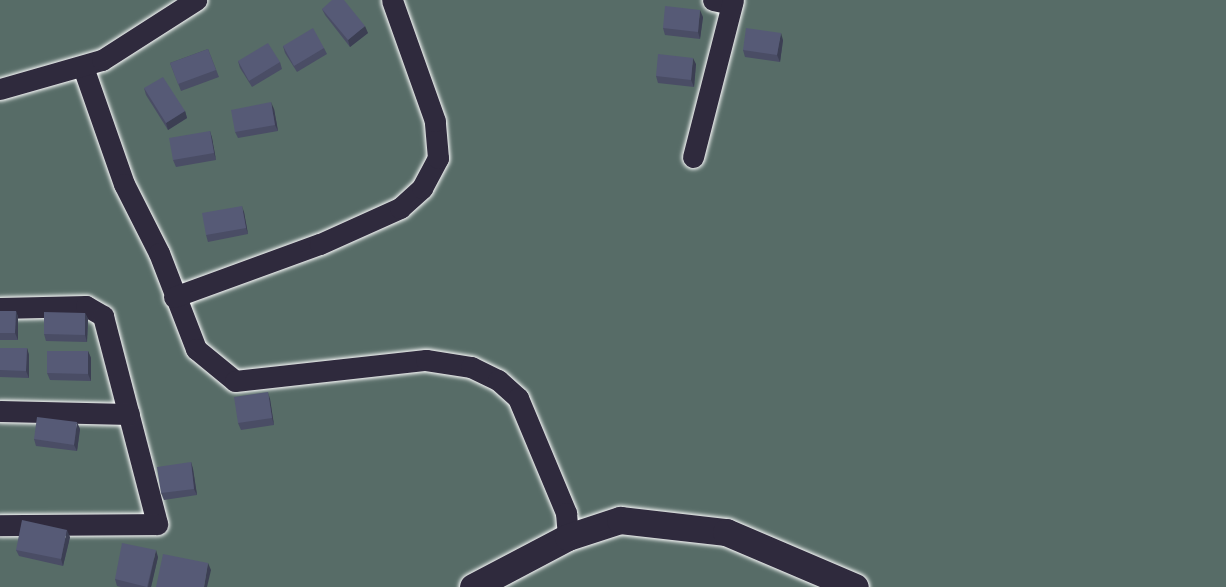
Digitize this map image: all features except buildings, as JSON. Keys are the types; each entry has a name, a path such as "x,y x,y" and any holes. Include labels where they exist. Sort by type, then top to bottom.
{"street":[{"path":"0,89 102,60 196,0"},
{"path":"174,297 320,244 400,208 422,188 438,158 435,121 392,0"},
{"path":"693,157 726,1"},
{"path":"83,67 124,184 159,253 174,297 196,349 235,381 426,360 471,367 498,380 518,398 566,513 568,537"},
{"path":"0,308 86,306 104,316 157,524 0,525"},
{"path":"0,411 129,414"},
{"path":"473,587 568,537 620,520 726,532 855,587"}],"green space":[{"path":"0,0 1226,0 1226,587 0,587"}]}
